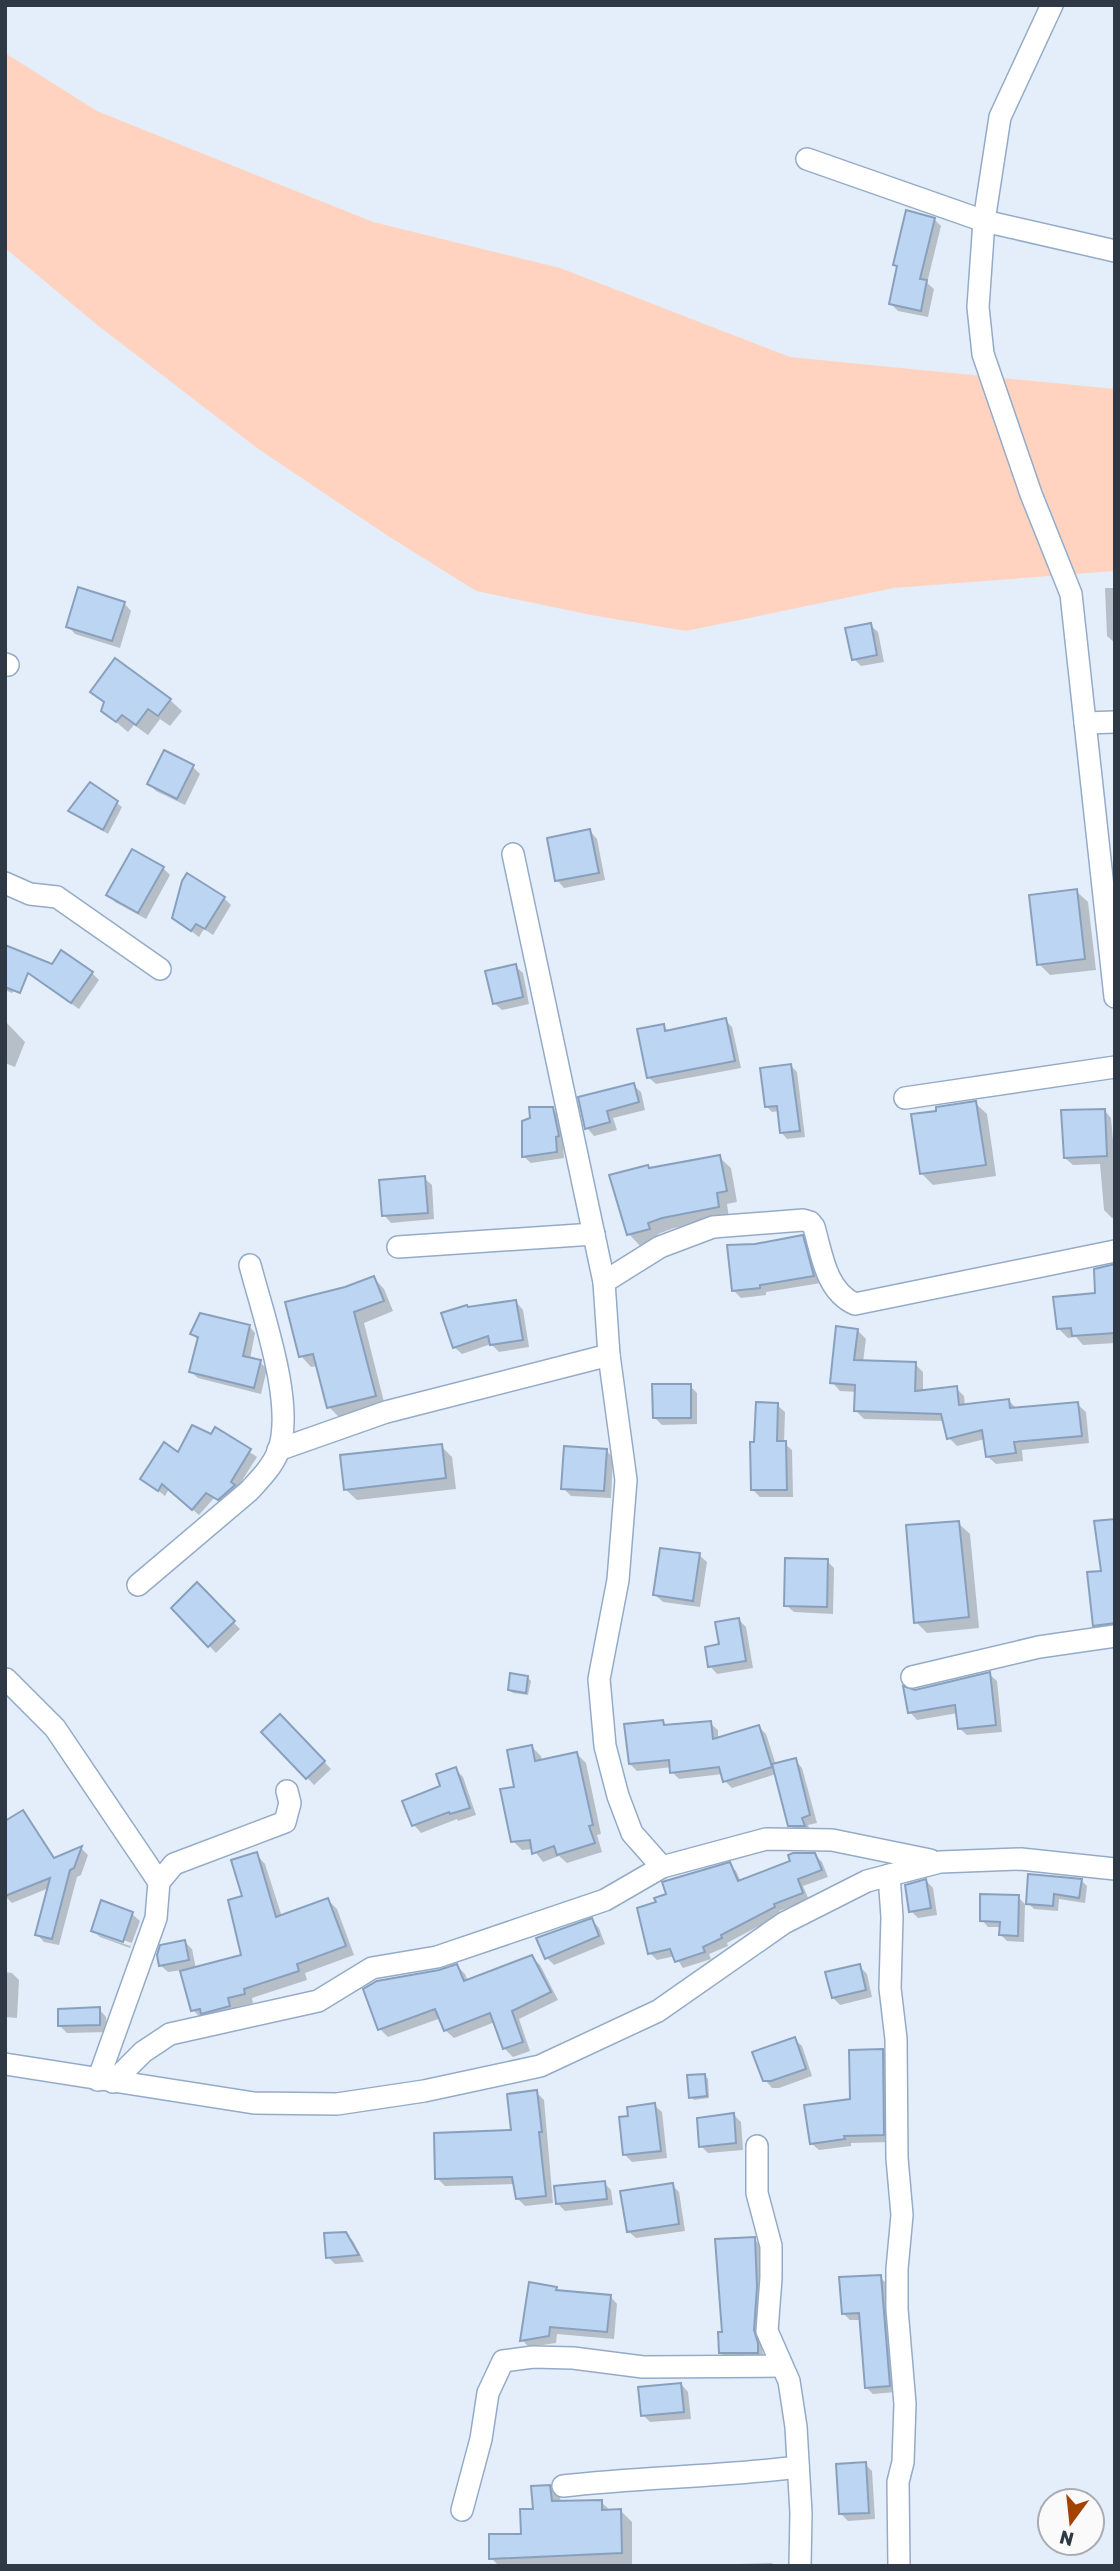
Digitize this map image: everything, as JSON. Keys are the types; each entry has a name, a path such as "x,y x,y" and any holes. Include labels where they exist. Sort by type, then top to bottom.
{"street":[{"path":"1052,5 1000,117 984,222 978,307 983,354 1031,494 1070,594 1110,915 1115,997"},
{"path":"807,159 984,222 1115,251"},
{"path":"1084,723 1115,722"},
{"path":"513,854 604,1282 626,1480 618,1580 599,1679 604,1746 632,1833 662,1867"},
{"path":"5,883 30,894 57,897 160,969"},
{"path":"905,1098 1115,1067"},
{"path":"604,1282 660,1247 713,1227 803,1220 814,1227 828,1275 839,1294 855,1304 1115,1251"},
{"path":"398,1247 593,1234"},
{"path":"138,1586 249,1492 278,1451 283,1418 278,1371 250,1265"},
{"path":"278,1451 386,1412 610,1354"},
{"path":"912,1677 1039,1647 1115,1636"},
{"path":"6,1679 55,1728 159,1882"},
{"path":"106,2081 156,1919 159,1882 174,1864 285,1822 290,1803 286,1791"},
{"path":"106,2081 170,2034 318,2001 372,1968 437,1956 606,1899 662,1867 766,1839 832,1840 940,1862"},
{"path":"5,2064 254,2103 337,2104 424,2091 540,2066 658,2011 784,1923 867,1881 940,1862 1021,1859 1115,1868"},
{"path":"889,1875 892,1917 890,1988 896,2039 897,2158 902,2215 897,2269 897,2309 905,2404 903,2462 898,2482 899,2566"},
{"path":"757,2146 757,2193 771,2246 767,2331 789,2381 796,2427 801,2513 800,2566"},
{"path":"462,2510 481,2439 488,2393 503,2361 559,2357 611,2361 643,2367 782,2366"},
{"path":"563,2486 798,2467"}],"shaded area":[{"path":"5,53 97,111 373,222 560,268 790,357 1115,389 1115,571 894,588 686,631 476,591 257,448 96,324 5,248"}],"building":[{"path":"906,210 935,218 920,279 927,280 921,311 889,304 897,266 893,265"},
{"path":"78,587 125,602 112,641 66,627"},
{"path":"871,623 877,655 852,660 845,628"},
{"path":"115,658 171,699 158,716 148,709 136,725 122,715 116,722 101,711 104,702 90,692"},
{"path":"164,750 194,765 177,799 147,784"},
{"path":"90,782 118,801 103,830 68,811"},
{"path":"590,829 599,873 555,881 547,838"},
{"path":"132,849 164,867 138,913 106,895"},
{"path":"187,873 225,897 205,929 196,924 191,931 172,918 182,881"},
{"path":"1077,889 1085,959 1037,965 1029,895"},
{"path":"5,945 52,964 61,950 93,972 71,1003 28,973 20,993 5,987"},
{"path":"516,964 523,997 493,1004 485,971"},
{"path":"726,1018 735,1061 647,1078 637,1029 664,1024 665,1031"},
{"path":"791,1064 800,1131 780,1133 777,1106 765,1107 760,1068"},
{"path":"634,1083 639,1102 607,1111 610,1122 585,1129 578,1097"},
{"path":"976,1101 986,1165 920,1174 911,1114"},
{"path":"529,1107 553,1107 559,1136 556,1137 557,1152 522,1157 522,1121 530,1118"},
{"path":"1105,1109 1107,1156 1064,1158 1061,1110"},
{"path":"720,1155 727,1191 717,1193 719,1207 662,1218 648,1223 650,1229 627,1235 609,1175 648,1165 649,1168"},
{"path":"425,1176 428,1213 382,1216 379,1180"},
{"path":"803,1235 814,1276 732,1291 727,1245 755,1244"},
{"path":"1115,1264 1115,1333 1072,1336 1071,1328 1057,1329 1053,1297 1095,1293 1094,1269"},
{"path":"374,1276 384,1301 354,1312 376,1396 327,1408 313,1354 299,1357 285,1302 345,1287"},
{"path":"516,1300 523,1340 490,1345 488,1336 453,1348 441,1313 467,1305"},
{"path":"200,1313 250,1325 243,1356 261,1360 254,1388 189,1372 198,1337 190,1334"},
{"path":"836,1326 858,1329 854,1360 916,1362 915,1391 957,1386 959,1405 1009,1399 1010,1408 1078,1402 1082,1436 1014,1442 1016,1453 986,1457 982,1430 947,1439 941,1414 854,1411 855,1385 830,1383"},
{"path":"652,1384 691,1384 691,1418 653,1418"},
{"path":"756,1402 778,1403 777,1441 786,1441 787,1490 751,1490 750,1442 754,1442"},
{"path":"192,1425 211,1434 215,1427 251,1449 231,1482 235,1485 218,1500 206,1493 192,1510 162,1484 158,1491 140,1479 164,1442 178,1452"},
{"path":"442,1444 446,1478 344,1490 340,1455"},
{"path":"564,1446 607,1449 604,1491 561,1489"},
{"path":"1115,1519 1115,1623 1093,1626 1087,1572 1101,1571 1094,1521"},
{"path":"959,1521 969,1617 914,1623 906,1525"},
{"path":"660,1548 700,1553 693,1601 653,1595"},
{"path":"785,1558 828,1559 827,1607 784,1606"},
{"path":"197,1582 235,1621 208,1647 171,1608"},
{"path":"739,1618 746,1661 708,1667 705,1647 719,1644 715,1622"},
{"path":"990,1672 996,1725 958,1729 955,1705 908,1713 903,1686 915,1690"},
{"path":"510,1673 528,1676 526,1693 508,1690"},
{"path":"280,1714 325,1761 306,1779 261,1732"},
{"path":"663,1720 664,1725 711,1721 713,1739 759,1725 772,1767 723,1782 719,1767 670,1773 669,1760 629,1764 624,1724"},
{"path":"532,1745 535,1761 577,1752 593,1825 589,1826 595,1843 557,1855 554,1846 532,1854 530,1840 511,1842 500,1789 514,1787 507,1750"},
{"path":"796,1758 810,1815 802,1818 805,1826 788,1826 772,1764"},
{"path":"456,1767 470,1808 450,1814 449,1812 412,1826 402,1801 440,1786 436,1774"},
{"path":"23,1810 54,1858 82,1846 74,1868 70,1870 52,1939 35,1935 50,1878 5,1896 5,1821"},
{"path":"257,1852 276,1917 328,1898 346,1946 297,1964 299,1971 244,1989 245,1994 228,1998 230,2006 201,2014 200,2009 191,2011 180,1971 241,1955 228,1900 242,1896 231,1860"},
{"path":"815,1853 822,1870 798,1879 803,1893 774,1904 775,1907 721,1935 722,1938 703,1947 705,1952 675,1962 670,1949 648,1954 637,1908 656,1902 654,1898 666,1894 662,1882 730,1862 738,1881 790,1861 788,1855"},
{"path":"1028,1874 1082,1879 1079,1898 1054,1894 1053,1906 1026,1904"},
{"path":"926,1879 931,1908 909,1912 905,1885"},
{"path":"980,1894 1019,1895 1018,1936 999,1935 1000,1922 980,1921"},
{"path":"101,1900 133,1912 123,1942 91,1931"},
{"path":"592,1918 599,1936 545,1959 536,1938"},
{"path":"185,1940 189,1960 159,1966 157,1955 160,1945"},
{"path":"532,1955 551,1992 512,2011 523,2042 503,2049 490,2013 444,2031 435,2009 378,2030 363,1989 377,1981 439,1970 457,1964 464,1981"},
{"path":"860,1964 866,1990 832,1998 825,1972"},
{"path":"100,2007 100,2025 58,2026 58,2009"},
{"path":"795,2037 806,2069 771,2081 763,2081 752,2052"},
{"path":"883,2049 884,2135 844,2136 845,2139 810,2144 804,2105 850,2099 849,2050"},
{"path":"705,2074 707,2096 689,2098 687,2075"},
{"path":"537,2090 546,2196 516,2199 512,2177 435,2179 434,2133 511,2130 507,2094"},
{"path":"655,2103 661,2151 623,2155 619,2117 628,2116 627,2107"},
{"path":"734,2113 736,2143 699,2147 697,2118"},
{"path":"605,2181 607,2199 556,2204 554,2186"},
{"path":"673,2183 679,2224 627,2232 620,2191"},
{"path":"346,2232 359,2255 326,2258 324,2233"},
{"path":"755,2237 757,2287 754,2330 758,2353 719,2353 718,2332 722,2332 715,2239"},
{"path":"881,2275 890,2386 865,2388 859,2313 842,2314 839,2277"},
{"path":"529,2282 557,2287 556,2290 611,2295 607,2332 550,2327 549,2336 520,2341"},
{"path":"681,2383 684,2412 641,2416 638,2387"},
{"path":"866,2462 869,2513 839,2514 836,2464"},
{"path":"550,2485 552,2501 602,2500 602,2510 621,2509 622,2553 489,2559 489,2534 521,2534 520,2509 533,2509 531,2486"}]}
